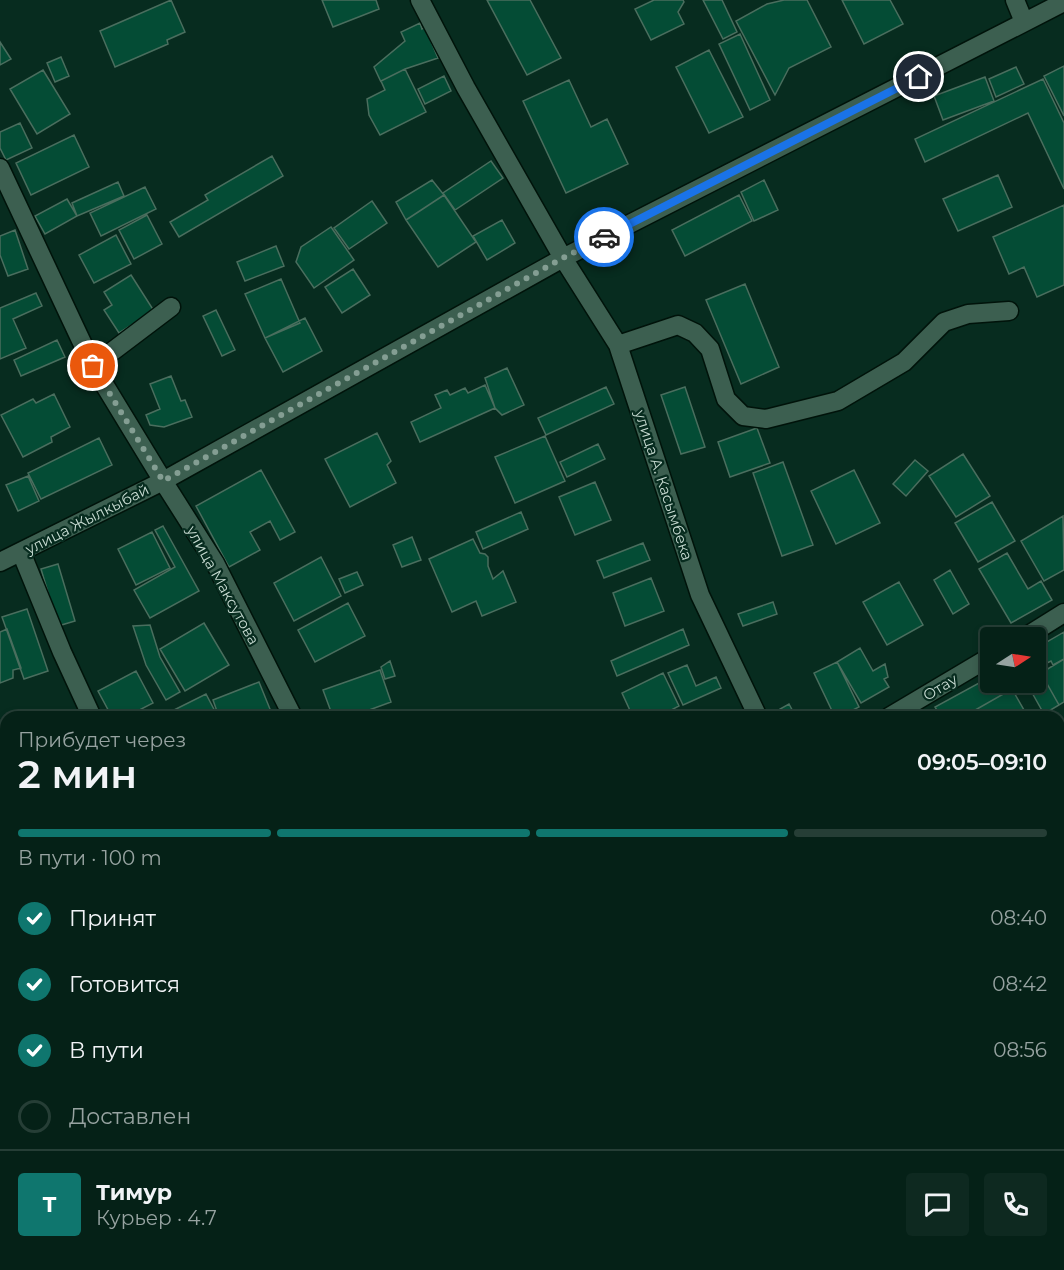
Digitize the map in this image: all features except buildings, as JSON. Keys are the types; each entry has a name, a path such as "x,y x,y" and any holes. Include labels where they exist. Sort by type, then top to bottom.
{"street":[{"name":"улица А. Касымбека","path":"420,0 466,88 563,258 618,345 700,596 755,711"},
{"path":"1015,0 1024,22"},
{"name":"улица Жылкыбай","path":"0,562 163,481 563,258 1064,2"},
{"name":"улица Максутова","path":"0,168 93,366 214,563 290,711"},
{"path":"93,366 171,308"},
{"path":"618,345 678,324 695,333 710,349 726,399 743,416 766,419 838,401 904,362 944,322 968,314 1010,311"},
{"path":"21,552 89,711"},
{"path":"1042,627 1064,614"},
{"name":"Отау","path":"899,711 980,663"}],"way so far":[{"path":"93,366 163,481 604,237"}],"route":[{"path":"604,237 919,77"}]}
